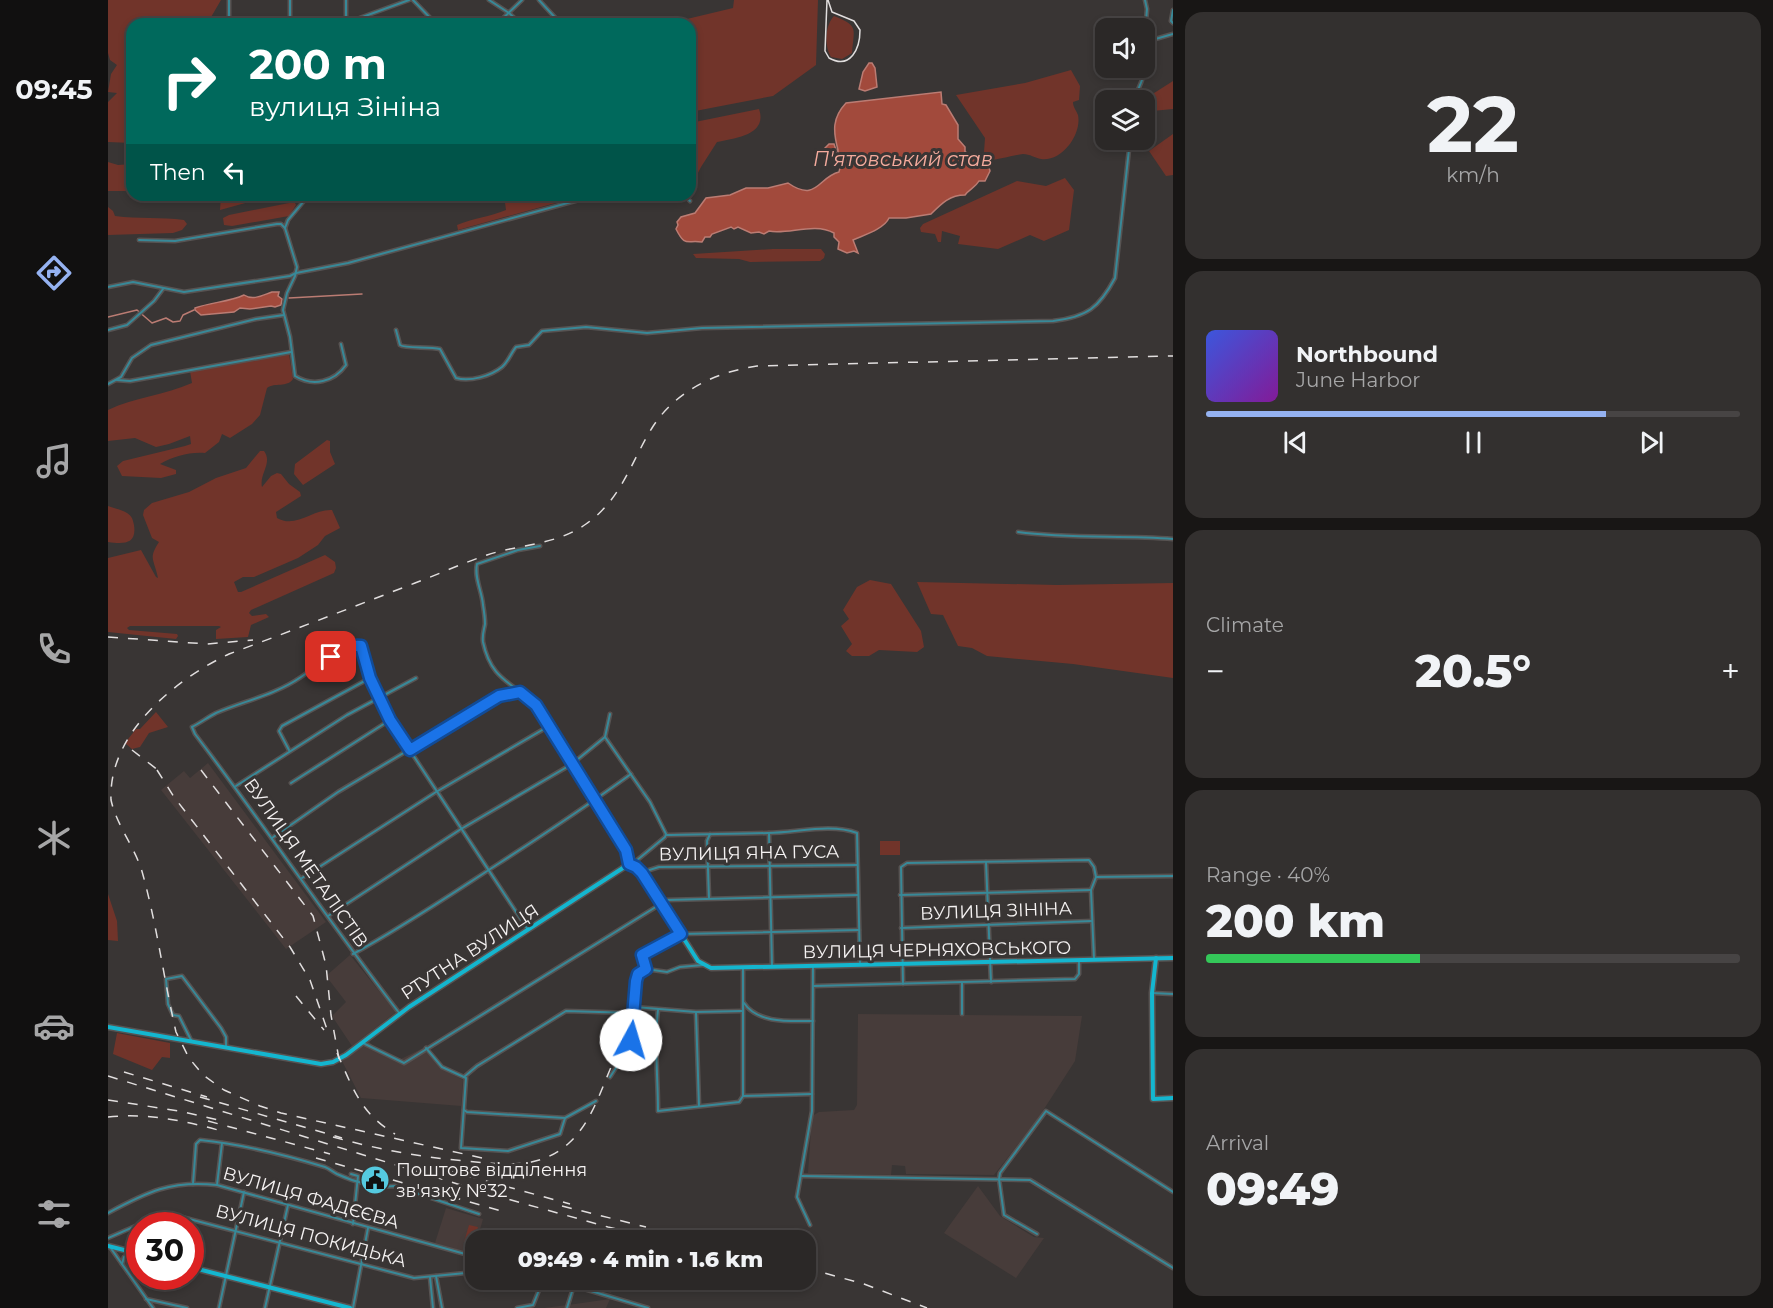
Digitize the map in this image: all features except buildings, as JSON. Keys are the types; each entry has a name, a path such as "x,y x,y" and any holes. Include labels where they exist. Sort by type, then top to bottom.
{"main road":[{"path":"631,865 642,873 702,965"},
{"name":"РТУТНА ВУЛИЦЯ","path":"226,1048 327,1064 339,1059 400,1014 631,865"},
{"path":"1156,958 1152,993 1153,1099 1173,1098"},
{"name":"ВУЛИЦЯ ЧЕРНЯХОВСЬКОГО","path":"702,965 711,968 743,968 1173,958"},
{"path":"108,1027 226,1048"},
{"path":"108,1246 126,1251"},
{"path":"204,1271 352,1308"}],"street":[{"path":"229,0 229,18"},
{"path":"290,0 290,18"},
{"path":"346,0 346,18"},
{"path":"360,18 411,0 430,18"},
{"path":"489,0 514,18"},
{"path":"504,18 522,0"},
{"path":"539,0 556,18"},
{"path":"1145,0 1146,18"},
{"path":"1173,10 1171,21 1173,23"},
{"path":"1155,40 1173,34"},
{"path":"396,330 400,345 405,348 429,346 440,349 456,378 465,381 494,372 504,365 516,347 529,345 542,331 604,327 647,333 702,328 1072,319 1088,313 1104,298 1115,278 1129,150"},
{"path":"285,228 288,220 304,201"},
{"path":"108,287 133,282 177,292 290,276 348,264 575,201"},
{"path":"139,240 175,241 281,224 285,228 297,267 287,293 284,315 296,376 303,381 316,382 339,375 346,366 340,344"},
{"path":"108,330 128,325 154,301 163,289"},
{"path":"108,384 121,377 132,358 151,345 256,319 284,315"},
{"path":"116,380 129,381 291,352"},
{"path":"1018,532 1051,536 1173,539"},
{"path":"540,546 518,550 477,564 475,572 482,590 484,615 483,642 492,668 503,681 536,705 626,850 631,865"},
{"name":"ВУЛИЦЯ МЕТАЛІСТІВ","path":"370,678 361,646 352,645 341,648 299,679 266,696 216,714 192,727 302,878 353,954 400,1014"},
{"path":"289,750 279,731 282,726 370,678 390,720 528,930"},
{"path":"235,786 289,750 416,678"},
{"path":"272,838 338,792 499,696 520,692"},
{"path":"328,916 461,830 572,764 605,737 610,714"},
{"path":"291,783 390,720"},
{"path":"302,878 436,792 549,726"},
{"path":"605,737 650,802 666,834 822,830 849,830 857,833 860,965"},
{"path":"353,954 389,934 488,871 631,774"},
{"path":"770,833 772,967"},
{"name":"РТУТНА ВУЛИЦЯ","path":"631,865 666,834"},
{"path":"709,898 707,842 710,834"},
{"path":"903,984 900,895 901,867 907,863 1089,860 1094,867 1095,877 1091,890 1094,959"},
{"path":"986,862 991,982"},
{"name":"ВУЛИЦЯ ЯНА ГУСА","path":"642,873 649,868 659,867 857,865"},
{"path":"1095,877 1173,876"},
{"path":"900,895 1091,890"},
{"path":"363,1043 404,1063 667,900 858,896"},
{"name":"ВУЛИЦЯ ЗІНІНА","path":"901,928 1092,921"},
{"path":"646,969 642,955 681,934 859,930"},
{"path":"814,986 1075,979 1079,974 1079,960"},
{"path":"610,1077 627,1051 631,1040 638,974 646,969 667,972 680,967 702,965"},
{"path":"810,1225 798,1200 798,1188 812,1111 813,966"},
{"path":"658,1010 655,1032 658,1061 658,1111 739,1102 743,1096 743,968"},
{"path":"192,1042 179,1016 173,1015 168,1004 166,979 182,976 221,1028 226,1037 226,1048"},
{"path":"962,983 962,1014"},
{"path":"1152,993 1173,994"},
{"path":"742,1001 753,1013 777,1020 813,1021"},
{"path":"634,1007 696,1012 742,1011"},
{"path":"565,1118 560,1134 508,1151 461,1148 465,1077 477,1066 566,1011 633,1012"},
{"path":"696,1012 699,1106"},
{"path":"633,1018 642,1026 655,1032"},
{"path":"426,1048 442,1067 465,1077"},
{"path":"743,1096 812,1094"},
{"path":"464,1110 565,1118 596,1101"},
{"path":"1036,1234 1004,1215 999,1179 1000,1173 1046,1112 1173,1192"},
{"path":"193,1184 196,1144 200,1140 222,1142 330,1168 337,1174 383,1188 395,1186 479,1214"},
{"path":"217,1185 222,1142"},
{"path":"351,1174 358,1176 353,1224"},
{"path":"802,1176 1030,1180 1173,1268"},
{"name":"ВУЛИЦЯ ФАДЄЄВА","path":"108,1213 159,1188 193,1184 217,1185 465,1254"},
{"path":"219,1308 244,1192"},
{"path":"265,1308 288,1205"},
{"name":"ВУЛИЦЯ ПОКИДЬКА","path":"108,1238 161,1215 170,1214 414,1278 465,1273"},
{"path":"352,1308 368,1228"},
{"path":"108,1246 153,1308"},
{"path":"122,1264 126,1256"},
{"path":"436,1276 442,1308"},
{"path":"430,1277 433,1308"},
{"path":"517,1308 533,1305 539,1290"},
{"path":"567,1308 572,1290"},
{"path":"589,1290 648,1308"},
{"path":"146,1299 187,1308"},
{"path":"630,1308 632,1304"}],"shaded area":[{"path":"108,0 221,0 210,18 126,18 126,143 108,142 108,102 117,93 108,92 111,74 117,65 110,60"},
{"path":"734,0 818,0 816,65 773,96 696,111 696,18 691,18 733,8"},
{"path":"834,16 848,22 854,33 852,53 842,59 831,57 827,47 827,30"},
{"path":"1071,70 1080,86 1079,100 1073,102 1078,115 1077,130 1069,145 1049,159 1023,154 987,160 984,152 985,138 956,95 1025,83"},
{"path":"1173,81 1173,109 1155,111 1155,92"},
{"path":"759,109 761,118 759,125 748,134 717,142 696,177 696,122"},
{"path":"1173,134 1173,175 1166,176 1149,151 1155,150 1155,147"},
{"path":"108,162 126,164 126,191 108,191"},
{"path":"1065,178 1074,190 1069,230 1044,241 1030,235 998,249 958,244 960,236 942,231 941,242 938,242 935,234 921,232 920,228 923,224 1017,181 1046,186"},
{"path":"221,201 252,201 220,210"},
{"path":"505,201 563,201 458,230 457,225 506,210"},
{"path":"289,203 296,205 289,216 232,226 224,225 223,218 229,215"},
{"path":"108,207 115,216 184,220 187,224 182,230 173,233 108,235"},
{"path":"773,249 821,249 825,254 820,261 750,262 739,259 696,258 693,254"},
{"path":"289,354 293,379 288,383 267,388 260,415 252,424 230,438 222,434 219,442 205,453 182,455 160,464 176,470 176,474 161,478 122,476 117,466 123,461 191,444 190,436 156,447 135,438 108,441 108,410 192,383 190,371"},
{"path":"327,440 330,441 330,452 335,464 303,485 294,474 295,464"},
{"path":"260,451 264,451 267,460 262,487 271,476 277,473 300,492 301,496 276,512 277,518 291,521 332,510 340,528 325,536 318,545 298,558 254,577 243,577 234,582 238,592 325,555 335,562 334,573 251,610 249,613 252,616 266,614 269,617 251,625 248,637 216,639 216,630 221,627 219,626 130,626 127,628 177,634 176,639 108,632 108,558 141,550 158,578 153,556 159,542 152,538 143,515 144,510 152,503 189,492 216,478 246,468"},
{"path":"108,506 129,514 132,518 134,532 128,542 108,542"},
{"path":"870,580 891,584 921,631 924,647 917,652 879,650 869,656 852,656 846,651 852,644 841,626 849,619 843,610 857,587"},
{"path":"917,582 1057,585 1173,583 1173,678 1073,664 987,656 972,648 958,646 943,615 931,614"},
{"path":"156,712 168,727 149,733 140,747 132,749 125,743 136,729 140,729"},
{"path":"208,763 326,922 286,949 161,790 184,771 190,778"},
{"path":"880,841 900,841 900,855 880,855"},
{"path":"108,894 117,921 118,941 108,940"},
{"path":"350,955 396,1012 352,1046 332,1016 346,1002 326,976"},
{"path":"858,1014 1082,1016 1075,1061 1035,1123 994,1175 906,1174 905,1166 892,1165 891,1175 808,1173 812,1116 819,1112 854,1110 857,1105"},
{"path":"117,1033 170,1043 170,1058 162,1057 152,1070 113,1054"},
{"path":"369,1041 376,1051 401,1059 423,1048 439,1067 463,1080 461,1106 361,1098 342,1061"},
{"path":"978,1186 1000,1216 1034,1237 1044,1238 1016,1278 944,1233"},
{"path":"446,1208 483,1219 480,1230 465,1230 465,1252 435,1243"},
{"path":"469,1225 478,1227 477,1230 468,1230"},
{"path":"610,1299 606,1308 544,1308 575,1304"}],"water":[{"path":"869,63 872,63 875,68 877,87 865,91 859,89 863,72"},
{"name":"П'ятовський став","path":"941,92 942,104 946,105 958,125 958,139 965,147 965,152 988,164 990,171 985,181 979,181 965,195 946,200 931,214 889,218 878,228 853,240 858,253 854,251 847,253 838,249 839,242 834,237 834,233 818,229 769,231 764,234 731,227 705,237 702,242 689,242 679,235 676,229 677,222 681,217 695,213 706,198 730,195 746,188 768,188 788,183 798,188 811,190 839,172 845,159 840,158 838,151 836,151 837,156 834,157 825,148 829,144 834,144 838,150 835,137 836,119 846,103"},
{"path":"279,292 278,296 282,299 281,305 240,308 234,312 201,315 195,310 201,306 244,295 254,297"}],"waterway":[{"path":"289,298 362,294"},
{"path":"108,317 137,310 152,323 166,318 173,322 180,321 183,315 194,310"}],"tram line":[{"path":"827,0 825,51 829,58 843,61 853,55 856,50 860,30 854,21 832,12 828,0"}],"railway":[{"path":"482,1158 281,1113 260,1106 224,1090 203,1075 189,1058 176,1032 140,865 111,800 113,775 121,752 134,730 150,710 189,677 229,654 478,558 551,540 575,531 598,514 617,492 661,415 685,394 712,378 757,366 1173,356"},
{"path":"108,637 207,644 253,640"},
{"path":"132,750 163,774"},
{"path":"157,770 174,797 290,947 310,980 329,1035"},
{"path":"201,770 313,916 326,965 331,1015 339,1059"},
{"path":"296,996 324,1030"},
{"path":"337,1053 365,1108 383,1126 395,1134"},
{"path":"333,1137 382,1149 431,1157 506,1164 532,1162 557,1152 577,1134 591,1114 615,1058"},
{"path":"124,1072 207,1097"},
{"path":"108,1076 493,1195 622,1230"},
{"path":"200,1097 342,1138"},
{"path":"108,1100 179,1111 218,1120"},
{"path":"108,1117 163,1118 218,1130"},
{"path":"208,1121 330,1154"},
{"path":"316,1158 501,1211"},
{"path":"428,1165 570,1204"},
{"path":"562,1206 646,1227"},
{"path":"816,1271 864,1284 927,1308"}],"place":[{"name":"Поштове відділення зв'язку №32","path":"375,1180"}],"route":[{"path":"331,657 341,648 352,645 361,646 370,678 390,720 410,750 499,696 520,692 536,705 626,850 629,864 642,873 681,934 642,955 646,969 638,974 636,981 631,1040"}]}
